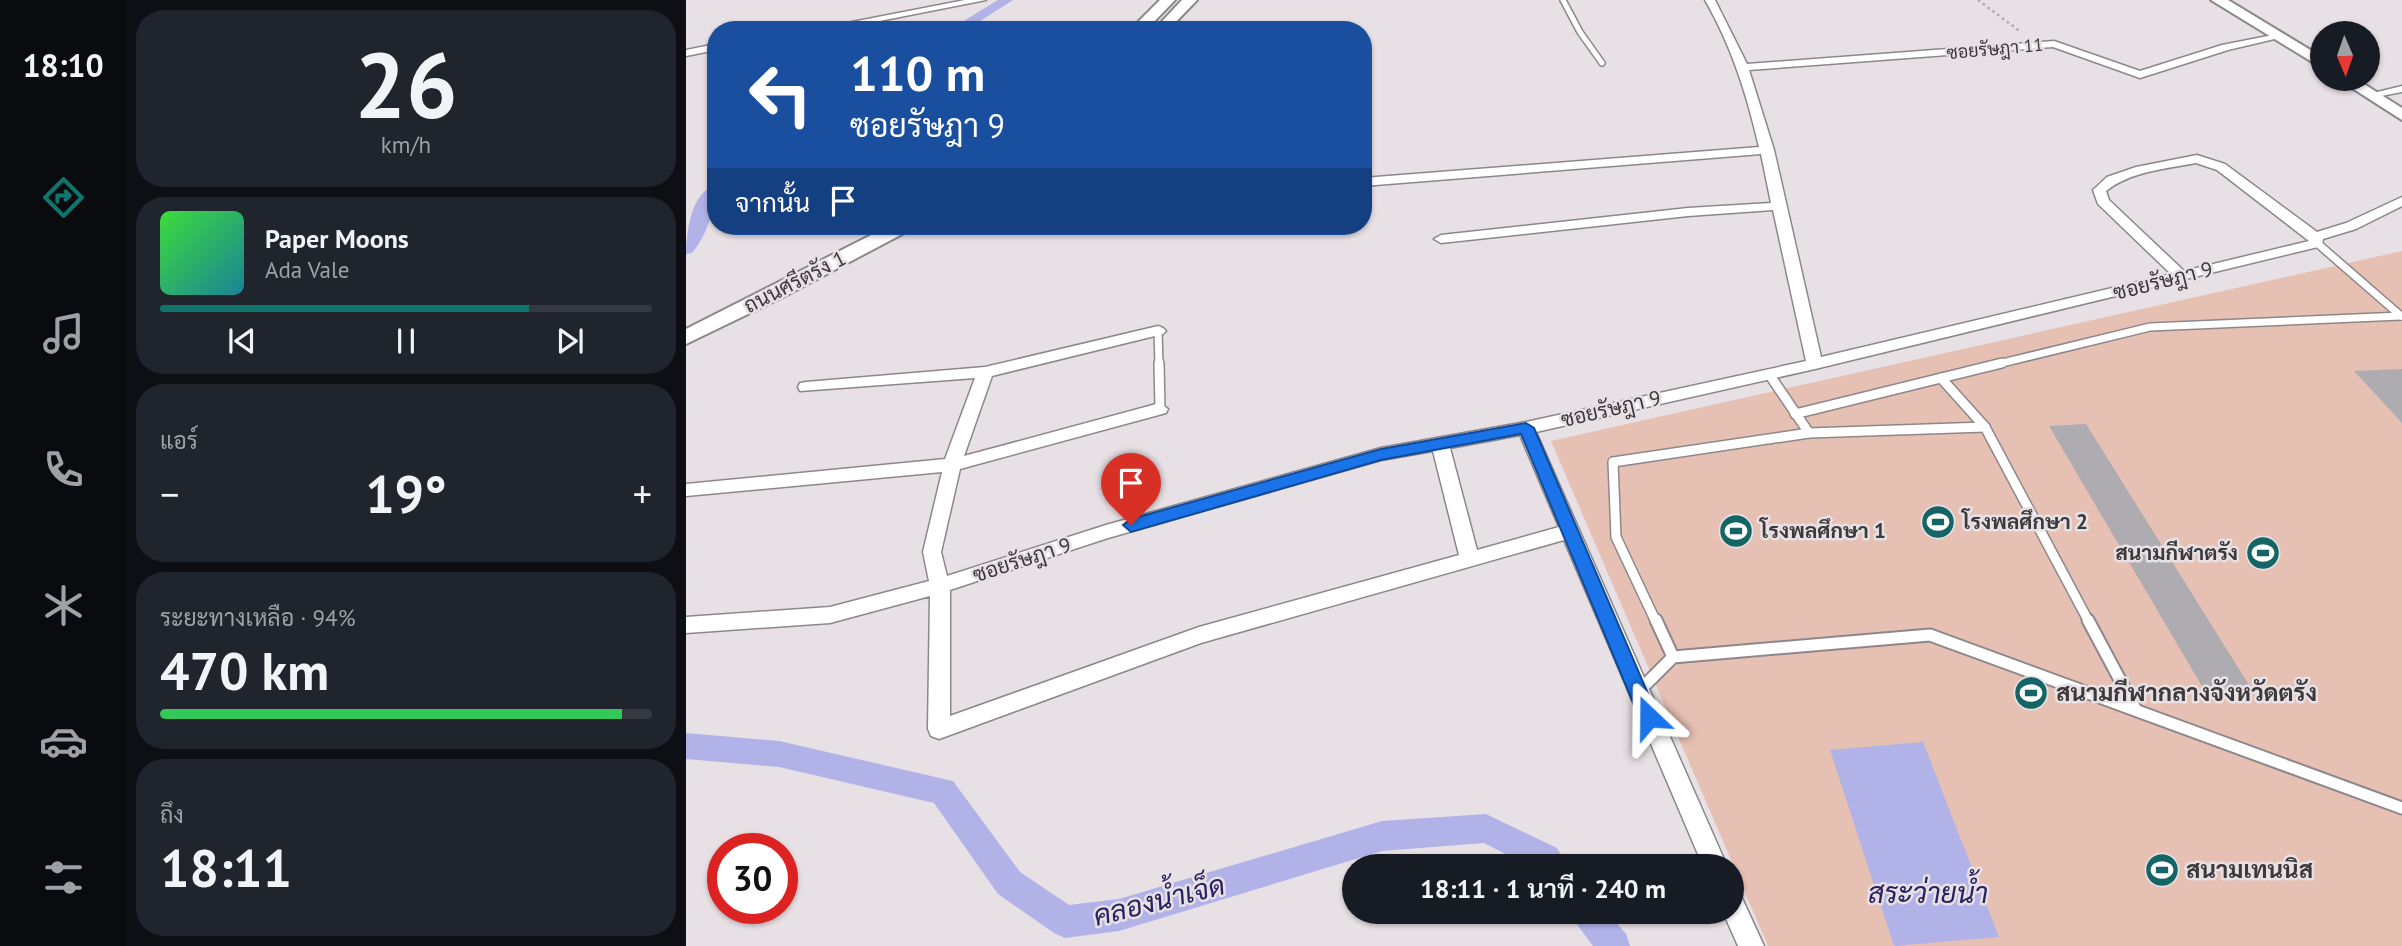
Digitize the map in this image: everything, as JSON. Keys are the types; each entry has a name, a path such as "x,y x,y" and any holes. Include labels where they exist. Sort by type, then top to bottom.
{"street":[{"path":"866,21 981,0"},
{"path":"1146,21 1168,0"},
{"path":"1169,21 1190,0"},
{"path":"1710,0 1744,67 1768,150 1815,364"},
{"path":"2218,0 2310,56"},
{"name":"ซอยรัษฎา 11","path":"1744,67 2054,44 2140,75 2226,47 2278,37"},
{"path":"686,53 707,49"},
{"path":"2371,95 2402,89"},
{"path":"2365,91 2402,115"},
{"path":"1372,182 1768,150"},
{"path":"2182,276 2103,201 2099,190 2112,180 2140,170 2197,159 2221,167 2316,240"},
{"name":"ซอยรัษฎา 9","path":"686,625 830,615 940,586 1106,532 1381,454 1526,428 1815,364 2182,276 2316,240 2402,201"},
{"path":"1441,239 1688,212 1779,206"},
{"name":"ถนนศรีตรัง 1","path":"686,320 860,235"},
{"name":"ถนนศรีตรัง 1","path":"686,337 886,235"},
{"path":"806,387 985,372 1158,331"},
{"path":"985,372 952,465 932,552 940,586 939,729 1199,635 1571,531"},
{"path":"686,490 952,465 1160,409"},
{"path":"1526,428 1710,854"},
{"path":"1440,443 1470,559"},
{"path":"1741,924 1751,946"}],"lane":[{"path":"1563,0 1580,32 1602,63"},
{"path":"2316,240 2401,316"},
{"path":"1795,414 2150,327 2401,316"},
{"path":"1158,331 1160,409"},
{"path":"1769,374 1809,433"},
{"path":"1941,378 1985,427 2136,710"},
{"path":"1673,657 1616,537 1614,461 1809,433 1985,427"},
{"path":"1638,692 1673,657 1930,635 2402,808"}],"path":[{"path":"1978,0 2019,31 2054,44"}],"shaded area":[{"name":"สนามกีฬากลางจังหวัดตรัง","path":"2402,251 2402,946 1768,946 1744,890 1744,854 1728,854 1551,441"}],"water":[{"name":"สระว่ายน้ำ","path":"1923,742 1999,937 1894,946 1830,750"}],"building":[{"path":"2402,369 2402,423 2354,371"},
{"path":"2086,424 2249,685 2203,688 2049,426"}],"waterway":[{"name":"คลองน้ำเจ็ด","path":"971,21 1007,0"},
{"name":"คลองน้ำเจ็ด","path":"686,249 691,243 707,202"},
{"name":"คลองน้ำเจ็ด","path":"686,746 779,754 943,791 1009,883 1065,922 1119,915 1382,836 1486,828 1536,854"},
{"name":"คลองน้ำเจ็ด","path":"1597,924 1614,946"}],"place":[{"name":"โรงพลศึกษา 2","path":"1938,522"},
{"name":"โรงพลศึกษา 1","path":"1736,531"},
{"name":"สนามกีฬาตรัง","path":"2263,553"},
{"name":"สนามกีฬากลางจังหวัดตรัง","path":"2031,693"},
{"name":"สนามเทนนิส","path":"2162,870"}],"route":[{"path":"1131,525 1381,454 1526,428 1649,717"}]}
